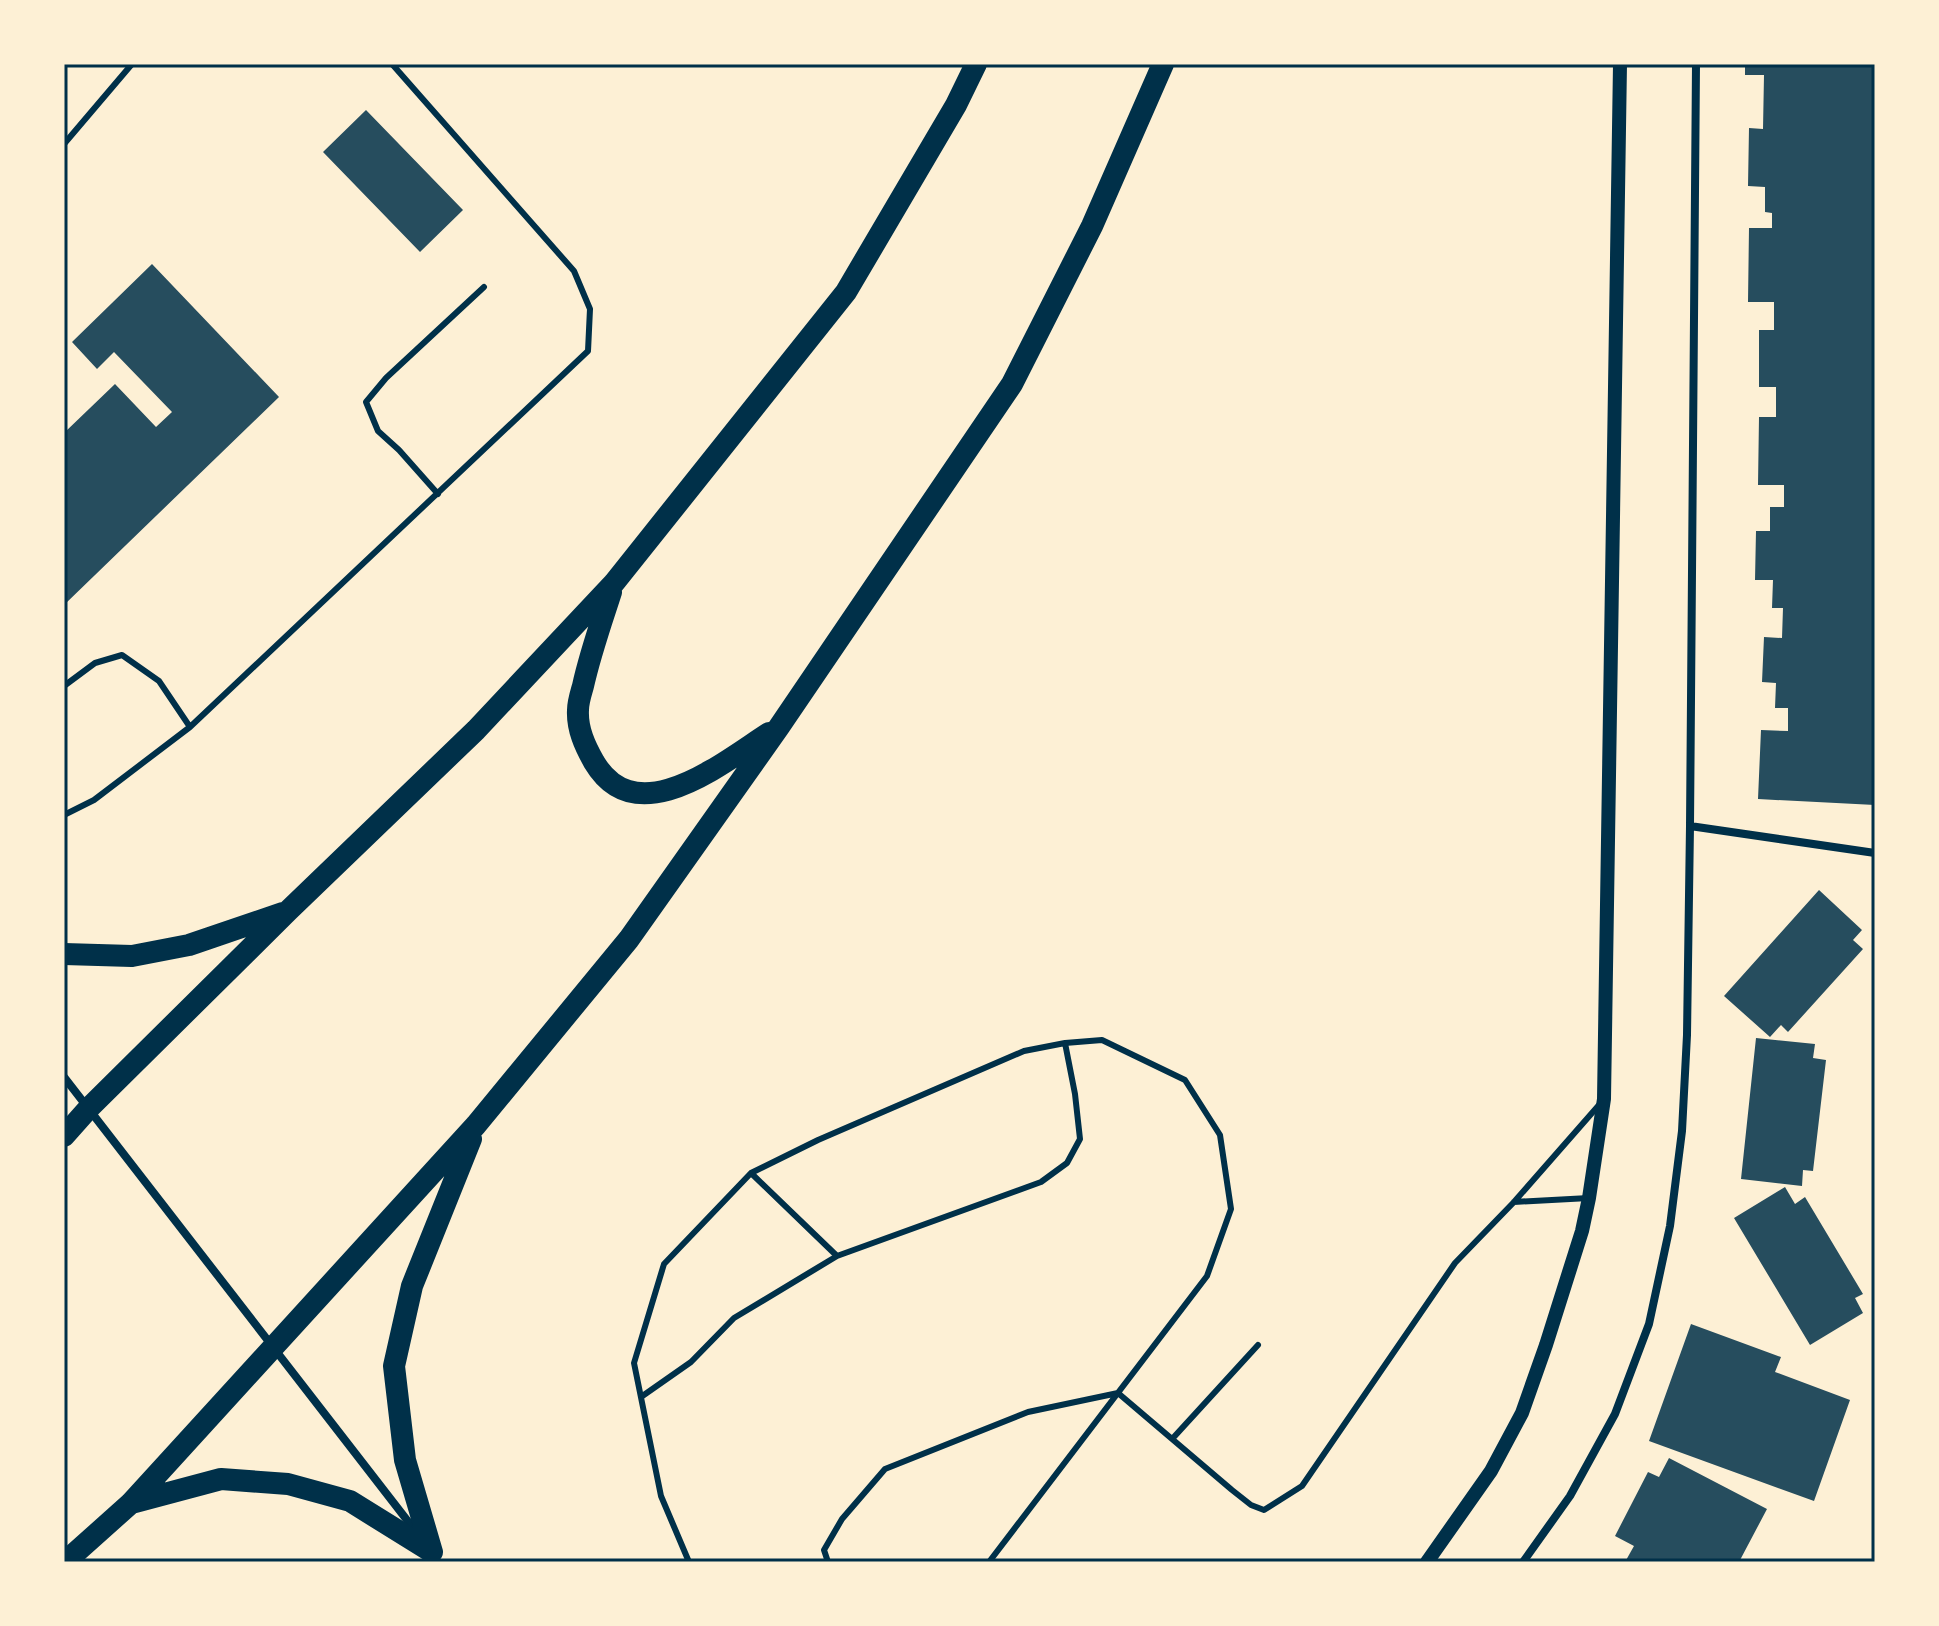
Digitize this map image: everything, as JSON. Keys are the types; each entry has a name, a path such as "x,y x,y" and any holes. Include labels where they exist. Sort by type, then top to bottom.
{"highway":[{"path":"64,1136 288,911 476,730 614,583 846,292 956,105 976,64"},
{"path":"65,1562 131,1503 476,1125 629,939 779,727 1012,384 1092,226 1163,64"},
{"path":"614,583 588,663 578,710 582,741 601,773 619,788 644,795 671,790 695,779 779,727"},
{"path":"64,954 132,956 174,948 288,911"},
{"path":"436,1557 405,1460 394,1366 412,1286 476,1125"},
{"path":"131,1503 221,1479 288,1484 350,1501 436,1557"}],"street":[{"path":"1427,1562 1491,1471 1522,1413 1582,1231 1604,1099 1620,64"},
{"path":"1523,1562 1570,1496 1615,1414 1649,1324 1670,1226 1682,1131 1690,826 1696,64"},
{"path":"1690,826 1875,853"},
{"path":"64,1077 436,1557"}],"lane":[{"path":"64,144 132,64"},
{"path":"64,815 94,800 190,727 588,351 590,309 574,271 392,64"},
{"path":"438,494 378,431 366,402 386,378 484,287"},
{"path":"64,686 95,663 122,655 159,681 190,727"},
{"path":"689,1562 661,1496 634,1363 664,1264 751,1173 818,1140 1024,1051 1102,1040 1185,1080 1220,1135 1231,1209 1207,1276 989,1562"},
{"path":"641,1397 691,1362 734,1318 837,1256 1041,1182 1067,1163 1080,1139 1065,1043"},
{"path":"1118,1393 1232,1490 1251,1505 1264,1510 1302,1486 1455,1263 1514,1202 1604,1099"},
{"path":"751,1173 837,1256"},
{"path":"1514,1202 1589,1198"},
{"path":"1173,1438 1258,1345"},
{"path":"828,1562 824,1550 842,1519 885,1469 1028,1412 1118,1393"}],"building":[{"path":"1745,64 1875,64 1875,805 1758,799 1761,730 1788,731 1788,708 1775,708 1776,683 1762,682 1764,637 1782,638 1783,608 1772,608 1773,580 1755,580 1756,531 1770,531 1770,507 1784,507 1784,485 1758,485 1759,417 1776,417 1776,387 1759,387 1759,330 1774,330 1774,302 1748,302 1749,228 1772,228 1772,213 1765,212 1765,187 1748,186 1749,128 1763,129 1764,75 1745,75"},
{"path":"366,110 463,210 420,252 323,152"},
{"path":"152,264 279,397 64,605 64,433 115,384 156,427 172,412 114,352 97,369 72,342"},
{"path":"1819,890 1862,930 1853,940 1863,949 1788,1032 1781,1025 1770,1037 1724,996"},
{"path":"1756,1038 1815,1044 1813,1058 1826,1060 1813,1171 1803,1170 1802,1186 1741,1179"},
{"path":"1785,1187 1795,1204 1805,1197 1863,1294 1855,1298 1863,1313 1810,1345 1734,1218"},
{"path":"1691,1324 1781,1357 1775,1372 1850,1400 1814,1501 1649,1441"},
{"path":"1669,1458 1767,1509 1739,1562 1625,1562 1634,1546 1615,1536 1648,1472 1659,1477"}]}
